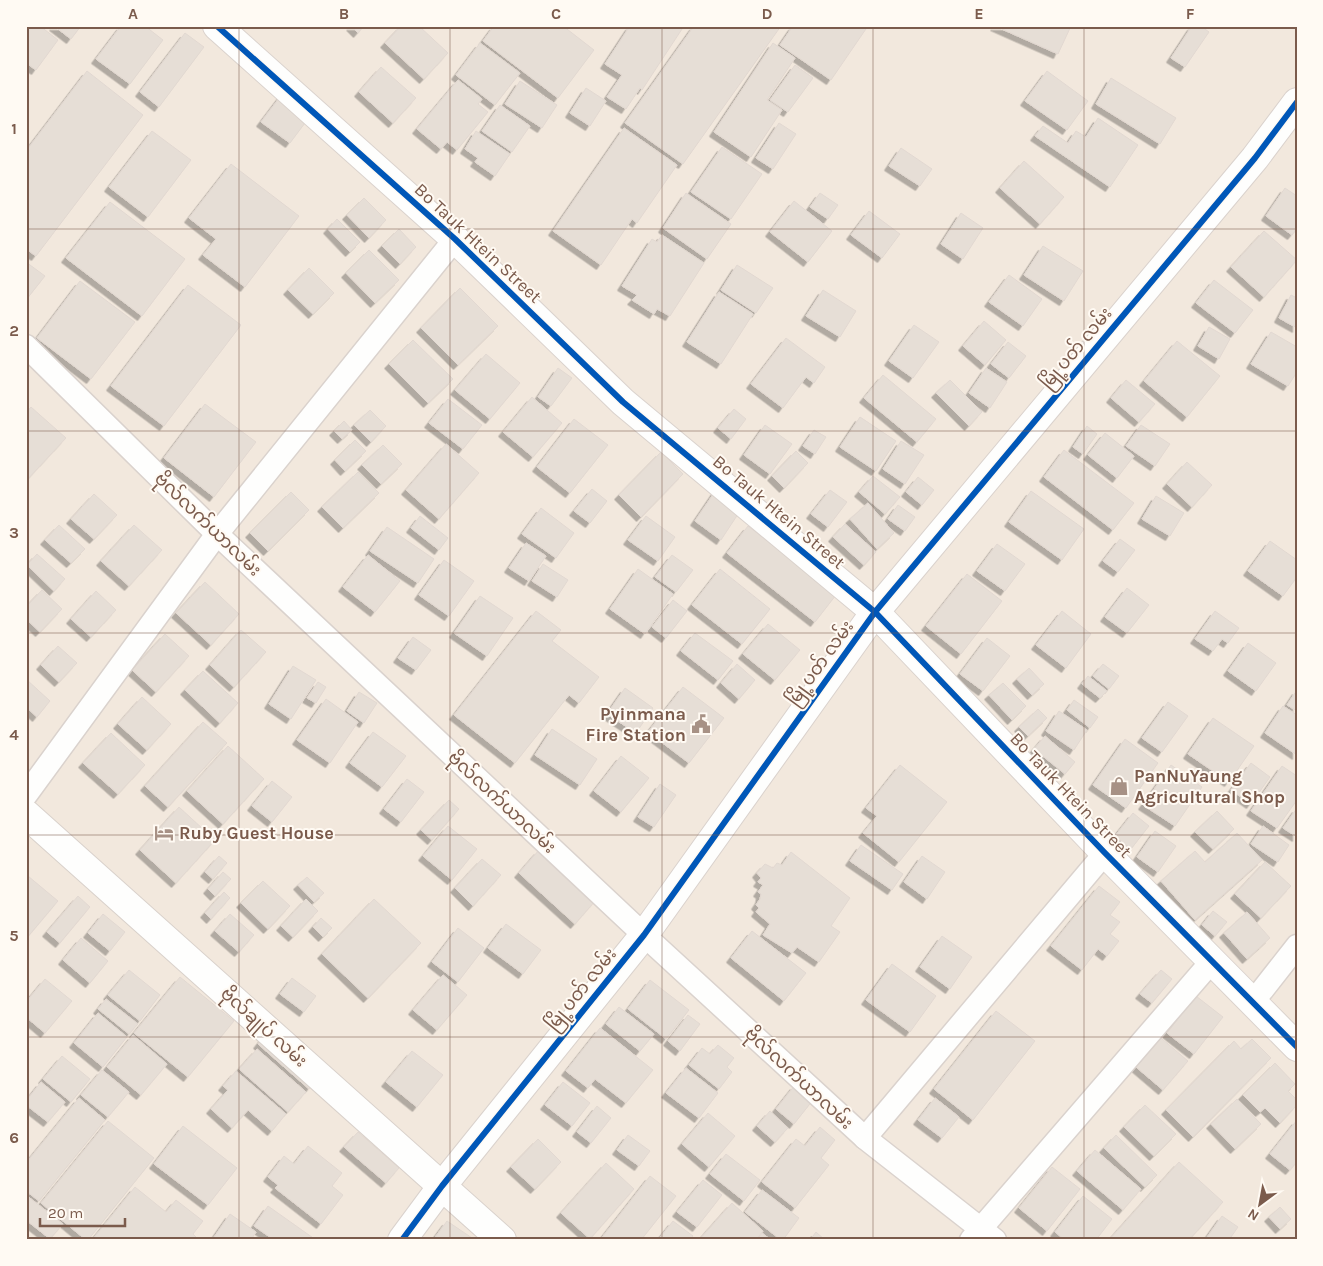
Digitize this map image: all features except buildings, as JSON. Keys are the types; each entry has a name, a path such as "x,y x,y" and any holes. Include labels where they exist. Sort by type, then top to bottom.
{"street":[{"name":"Bo Tauk Htein Street","path":"217,26 455,239 623,402 875,612 1105,854 1297,1047"},
{"name":"မြို့ပတ် လမ်း","path":"402,1240 442,1186 644,935 875,612 1255,158 1297,102"},
{"path":"26,795 217,534 455,239"},
{"name":"ဗိုလ်လက်ယာလမ်း","path":"26,346 217,534 644,935 865,1138 982,1236"},
{"name":"ဗိုလ်ချုပ် လမ်း","path":"26,814 502,1240"},
{"path":"865,1138 1105,854"},
{"path":"1253,1002 1297,946"},
{"path":"982,1236 1212,961"}],"shaded area":[{"path":"26,26 1297,26 1297,1240 26,1240"}],"cycle path":[{"path":"217,26 455,239 623,402 875,612 1105,853 1297,1047"},
{"path":"402,1240 442,1186 644,935 875,612 1255,158 1297,102"}],"place":[{"name":"Pyinmana Fire Station","path":"701,724"},
{"name":"PanNuYaung Agricultural Shop","path":"1119,786"},
{"name":"Ruby Guest House","path":"164,833"}]}
